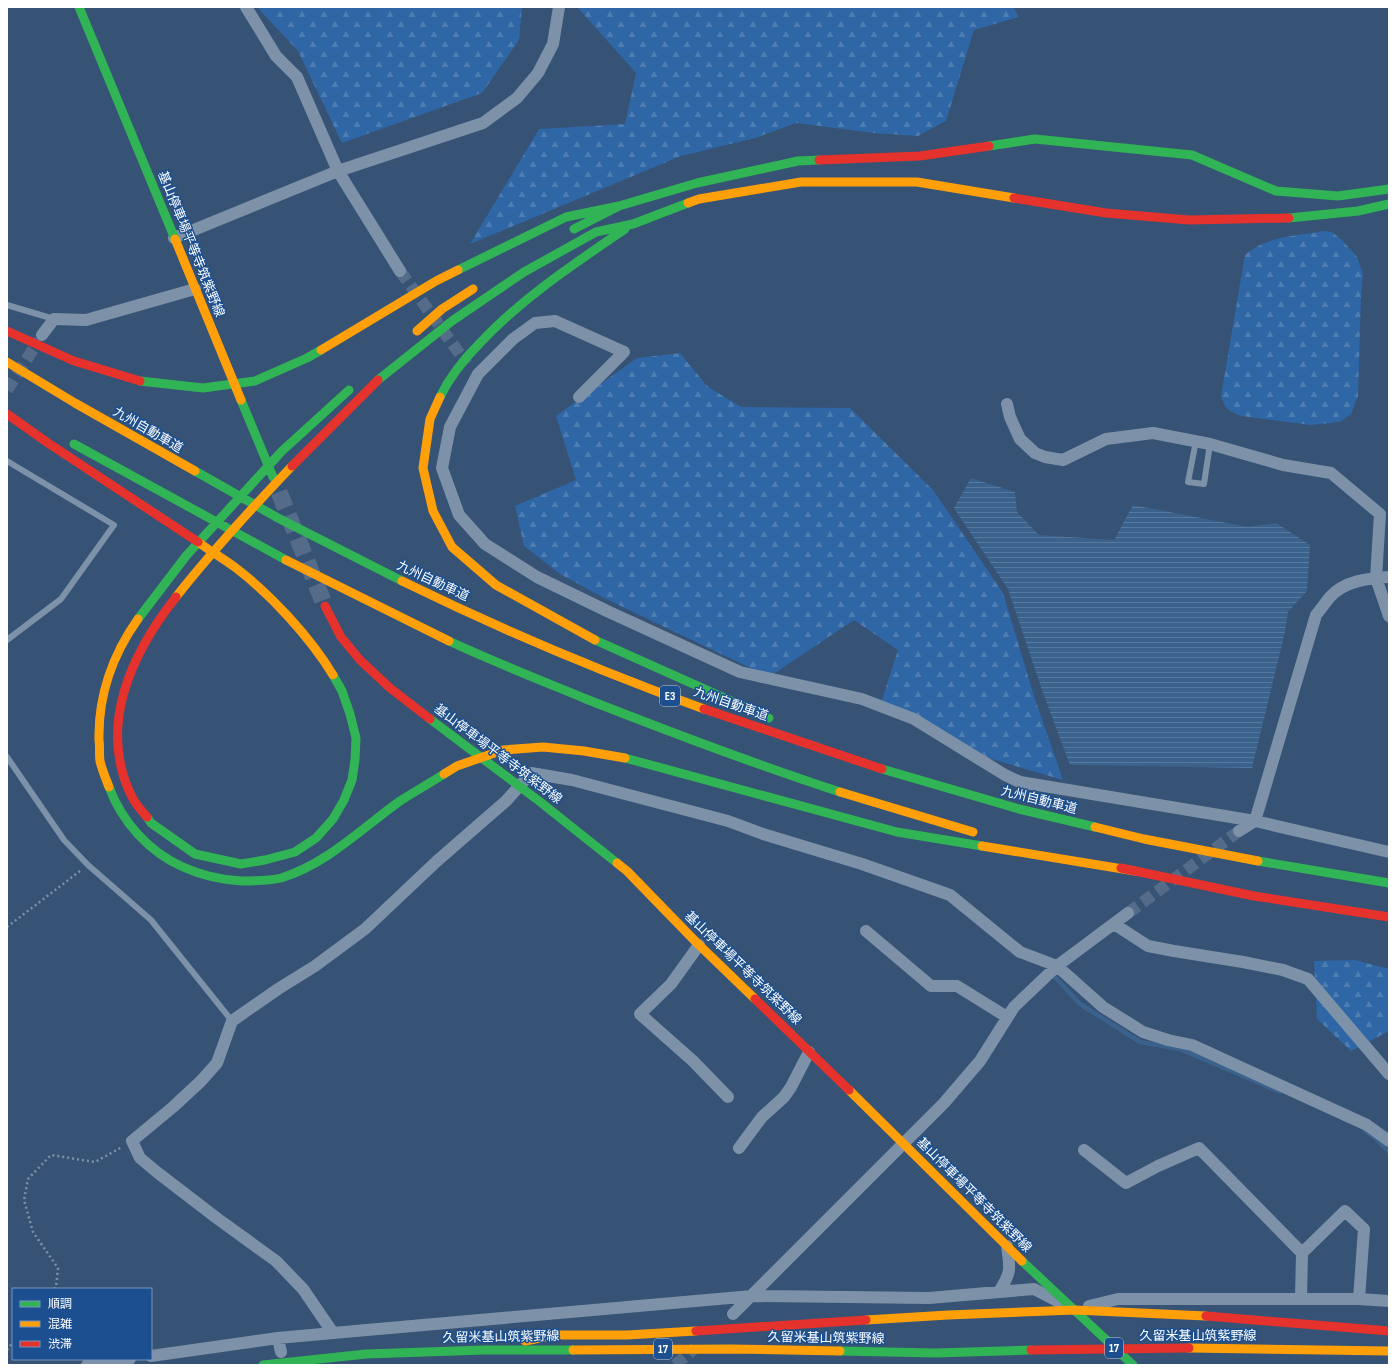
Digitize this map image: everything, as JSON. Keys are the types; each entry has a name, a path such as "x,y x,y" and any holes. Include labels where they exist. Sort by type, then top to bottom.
{"main road":[{"name":"基山停車場平等寺筑紫野線","path":"79,7 279,492"},
{"path":"7,331 74,362 143,382 203,388 255,380 307,358 436,281 566,218 619,206 697,183 798,161 920,156 1035,139 1192,155 1276,191 1338,196 1389,189"},
{"path":"7,414 48,444 236,568 267,595 299,629 324,660 342,691 356,738 355,760 352,780 344,800 333,820 316,838 295,852 265,860 241,864 196,854 151,823 133,799 123,776 118,748 118,718 125,688 139,655 158,620 199,568 246,514 295,463 384,375 452,322 524,272 596,232 633,224 699,199 801,182 917,182 1106,213 1189,220 1282,219 1358,211 1389,204"},
{"path":"564,234 619,206"},
{"path":"633,224 538,290 494,328 462,362 444,389 430,419 423,468 433,511 452,547 496,585 589,637 780,723"},
{"path":"408,339 442,309 479,285"},
{"name":"九州自動車道","path":"7,362 82,407 278,518 354,557 454,606 638,685 750,725 873,766 1019,809 1144,839 1263,862 1389,883"},
{"path":"356,384 282,451 186,556 137,621 119,650 108,676 101,704 98,732 100,760 109,789 121,812 136,832 153,849 174,863 198,874 216,879 250,881 280,878 309,866 347,842 401,801 457,766 503,750 543,746 630,759 897,832 1135,871"},
{"path":"7,406 28,418"},
{"path":"68,441 261,548 439,636 531,676 624,715 739,758 851,796 984,835"},
{"name":"基山停車場平等寺筑紫野線","path":"325,606 341,637 360,660 390,688 519,786 627,871 699,945 904,1143 1007,1246 1133,1365"},
{"path":"794,730 873,766"},
{"path":"999,839 1135,871 1254,896 1389,917"},
{"path":"484,1350 555,1335 627,1335 774,1327 940,1315 1075,1310 1202,1316 1389,1331"},
{"name":"久留米基山筑紫野線","path":"263,1365 366,1354 484,1350 730,1349 936,1353 1063,1349 1165,1348 1389,1351"}],"street":[{"path":"246,7 276,56 297,77 338,170 400,271"},
{"path":"174,238 338,170 483,123 517,98 538,73 553,44 559,7"},
{"path":"42,335 54,319 86,320 195,289"},
{"path":"579,397 624,352 555,321 535,323 474,371 450,427 442,468 460,515 485,544 538,578 740,672 862,699 914,720 1020,782 1255,821 1389,852"},
{"path":"1007,404 1010,417 1020,439 1035,452 1045,457 1063,460 1106,439 1153,433 1210,444 1283,465 1332,474 1383,513 1376,578 1389,616"},
{"path":"1239,831 1255,821 1316,615 1331,596 1349,584 1376,578 1389,577"},
{"path":"333,1333 303,1289 276,1261 218,1219 140,1158 132,1141 173,1107 201,1081 217,1063 232,1021 278,989 315,966 365,929 437,861 506,801 531,773 572,780 728,821 763,834 862,864 950,895 1020,952 1057,966 1103,1007 1143,1032 1168,1040 1192,1044 1367,1125 1389,1141"},
{"path":"733,1314 944,1103 980,1060 1014,1008 1057,966 1128,913"},
{"path":"1114,924 1148,946 1283,970 1308,979 1389,1074"},
{"path":"866,931 931,986 957,986 1007,1017"},
{"path":"699,945 671,984 640,1014 693,1061 728,1097"},
{"path":"739,1148 762,1117 784,1097 791,1087 809,1052"},
{"path":"1084,1150 1126,1183 1158,1166 1200,1148 1302,1253"},
{"path":"1301,1298 1302,1253 1345,1210 1364,1229 1359,1299"},
{"path":"999,1292 1009,1276 1010,1264 1007,1246"},
{"path":"152,1356 278,1338 752,1296 929,1298 1034,1288 1075,1310 1118,1299 1301,1298 1389,1301"},
{"path":"278,1338 281,1352"},
{"path":"87,1365 123,1360"}],"lane":[{"path":"7,305 54,319"},
{"path":"1196,442 1188,482 1204,484 1210,444"},
{"path":"7,461 114,525 61,599 7,640"},
{"path":"7,757 64,840 88,865 151,920 232,1021"}],"path":[{"path":"7,927 88,865"},
{"path":"55,1288 58,1268 34,1232 24,1200 28,1179 51,1155 95,1162 132,1141"}],"green space":[{"path":"257,7 522,7 519,40 482,93 342,143 298,51"},
{"path":"577,7 1013,7 1019,17 974,30 946,121 918,136 873,133 796,123 755,138 681,156 470,244 539,129 625,124 636,73"},
{"path":"1323,231 1332,232 1343,241 1357,257 1363,274 1358,396 1351,414 1340,422 1311,425 1241,416 1233,413 1226,407 1221,396 1245,255 1262,244 1272,240"},
{"path":"680,353 707,386 741,407 850,408 933,490 1003,593 1034,696 1063,780 985,757 881,703 898,650 854,620 769,677 606,599 560,574 524,546 515,506 576,480 556,416 637,358"},
{"path":"1355,960 1389,969 1389,1031 1351,1051 1317,1019 1314,961"}],"shaded area":[{"path":"971,478 1015,492 1017,512 1039,535 1114,540 1133,505 1248,527 1276,523 1310,545 1307,591 1288,612 1285,632 1252,768 1070,765 1042,690 1008,589 954,508"}],"waterway":[{"path":"1054,976 1080,1004 1140,1042 1180,1049 1280,1092"},
{"path":"1365,1131 1375,1138 1389,1152"}],"tunnel":[{"path":"400,271 467,364"},
{"path":"7,390 39,340"},
{"path":"279,492 325,606"},
{"path":"1128,913 1239,831"},
{"path":"675,1365 695,1348"}],"traffic: fast":[{"path":"79,7 175,239"},
{"path":"989,146 1035,139 1192,155 1276,191 1338,196 1389,189"},
{"path":"458,270 566,217 619,206 697,183 798,161 819,160"},
{"path":"378,380 452,321 524,272 596,232 633,224 688,203"},
{"path":"1289,218 1358,211 1389,204"},
{"path":"574,229 619,206"},
{"path":"440,397 448,382 474,349 513,311 549,282 625,229"},
{"path":"140,381 203,388 255,381 307,358 321,350"},
{"path":"138,619 186,556 282,451 349,390"},
{"path":"241,400 273,477"},
{"path":"74,444 286,560"},
{"path":"195,471 278,518 402,581"},
{"path":"595,640 769,718"},
{"path":"449,641 517,671 649,724 840,792"},
{"path":"147,817 151,823 195,854 241,864 265,860 295,852 316,838 333,819 344,800 352,780 355,760 356,738 350,714 342,691 333,675"},
{"path":"430,719 539,801 617,863"},
{"path":"625,758 897,832 982,846"},
{"path":"882,769 1019,809 1095,827"},
{"path":"109,787 121,812 129,824 148,844 171,861 190,870 219,879 256,881 281,878 314,864 329,855 400,801 444,774"},
{"path":"1258,861 1389,883"},
{"path":"1022,1261 1133,1365"},
{"path":"263,1365 366,1354 485,1350 573,1350"},
{"path":"840,1351 936,1353 1031,1350"}],"traffic: slow":[{"path":"688,203 699,199 801,182 917,182 1014,198"},
{"path":"175,239 241,400"},
{"path":"321,350 436,281 458,270"},
{"path":"417,331 442,309 473,289"},
{"path":"7,362 75,403 195,471"},
{"path":"440,397 430,419 423,468 433,511 452,547 496,585 595,640"},
{"path":"176,597 232,530 292,466"},
{"path":"198,542 236,568 263,591 289,617 313,646 333,675"},
{"path":"286,560 449,641"},
{"path":"402,581 476,616 552,649 704,709"},
{"path":"109,787 100,761 99,724 101,707 114,661 121,646 138,619"},
{"path":"444,774 457,766 503,750 543,747 584,751 625,758"},
{"path":"840,792 973,832"},
{"path":"1095,827 1144,839 1258,861"},
{"path":"982,846 1135,871"},
{"path":"617,863 627,871 696,942 755,999"},
{"path":"849,1090 1022,1261"},
{"path":"866,1320 1075,1310 1206,1316"},
{"path":"525,1341 555,1335 627,1335 696,1331"},
{"path":"1189,1348 1389,1351"},
{"path":"573,1350 730,1349 840,1351"}],"traffic: jam":[{"path":"819,160 920,156 989,146"},
{"path":"1014,198 1106,213 1189,220 1289,218"},
{"path":"7,331 74,361 140,381"},
{"path":"292,466 378,380"},
{"path":"7,414 48,443 198,542"},
{"path":"147,817 132,797 122,771 118,744 119,718 124,692 133,667 145,642 176,597"},
{"path":"325,606 341,637 360,660 390,688 430,719"},
{"path":"704,709 882,769"},
{"path":"1121,868 1254,896 1389,917"},
{"path":"755,999 849,1090"},
{"path":"1206,1316 1389,1331"},
{"path":"696,1331 866,1320"},
{"path":"1031,1350 1189,1348"}]}
